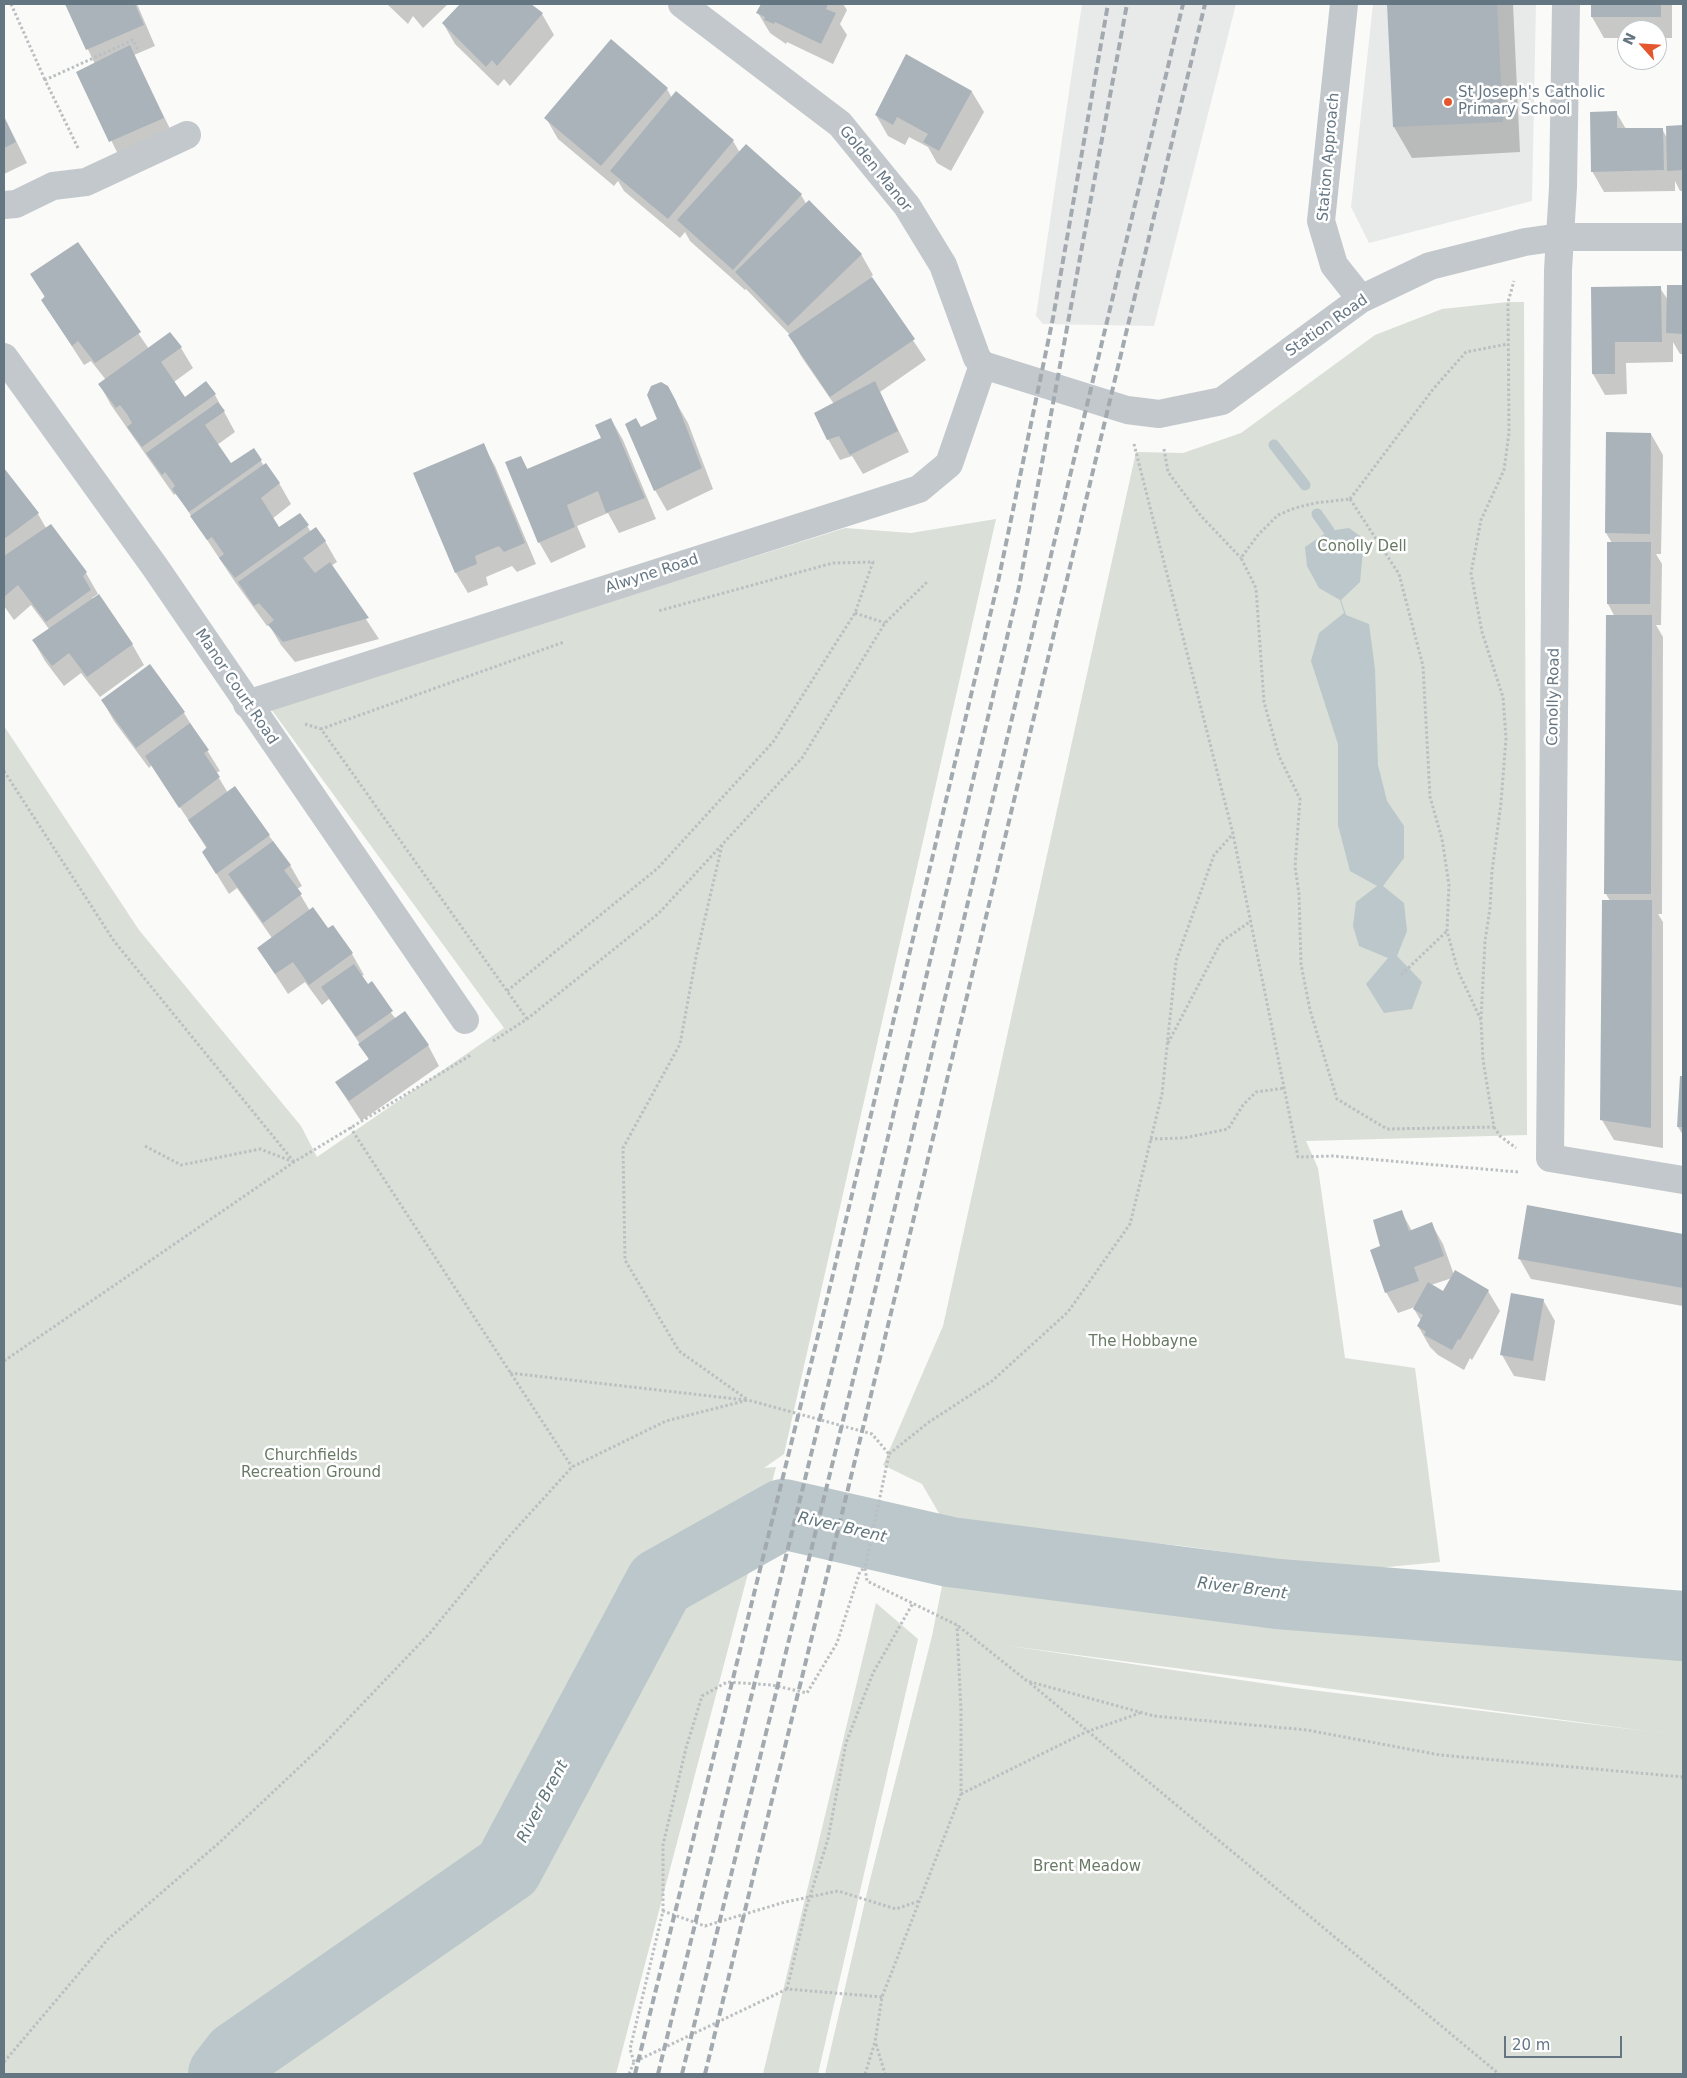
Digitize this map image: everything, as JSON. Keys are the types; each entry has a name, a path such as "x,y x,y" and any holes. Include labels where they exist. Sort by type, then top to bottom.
{"street":[{"name":"Golden Manor","path":"682,4 840,124 907,206 943,265 977,358 983,365"},
{"name":"Station Approach","path":"1344,4 1321,221 1334,265 1361,300"},
{"name":"Conolly Road","path":"1566,4 1557,290 1550,1158 1683,1180"},
{"path":"4,205 16,204 53,186 86,182 187,135"},
{"name":"Station Road","path":"983,365 1127,410 1150,413 1222,401 1361,300 1430,266 1525,242 1560,236 1683,238"},
{"name":"Manor Court Road","path":"4,357 154,567 465,1020"},
{"name":"Alwyne Road","path":"247,704 919,489 949,464 983,365"}],"path":[{"path":"11,4 93,179"},
{"path":"45,80 133,40 139,52"},
{"path":"1516,276 1508,302 1509,433 1504,470 1482,520 1472,573 1482,632 1503,697 1506,738 1501,803 1485,941 1481,1020 1482,1060 1494,1127 1500,1136 1523,1154"},
{"path":"1241,558 1258,535 1278,515 1294,508 1315,503 1350,499 1434,388 1466,352 1508,344"},
{"path":"1150,413 1168,472 1201,516 1241,558 1256,588 1264,702 1279,756 1300,799 1295,867 1299,894 1301,964 1318,1039 1337,1099 1387,1129 1494,1127"},
{"path":"1150,413 1134,444 1233,834 1298,1157 1333,1156 1521,1172"},
{"path":"1350,499 1399,574 1423,666 1430,796 1442,838 1449,884 1446,931 1458,971 1481,1020"},
{"path":"507,991 658,868 773,742 855,613 873,562 833,563 650,614"},
{"path":"490,1043 527,1019 659,913 802,758 885,623 928,581"},
{"path":"855,613 885,623"},
{"path":"527,1019 321,729 565,641"},
{"path":"4,771 114,941 294,1162"},
{"path":"1233,834 1214,855 1176,961 1162,1094 1130,1224 1068,1312 992,1381 929,1422 889,1454 865,1568 866,1581 957,1624 1498,2074"},
{"path":"722,844 696,956 680,1044 623,1148 624,1260 679,1351 748,1400"},
{"path":"1167,1046 1221,942 1251,921"},
{"path":"1401,975 1446,931"},
{"path":"4,1361 294,1162 350,1126 474,1053"},
{"path":"1150,1140 1184,1138 1228,1129 1243,1105 1256,1092 1284,1088"},
{"path":"350,1126 572,1467"},
{"path":"145,1146 181,1165 260,1149 294,1162"},
{"path":"510,1373 748,1400 872,1434 889,1454"},
{"path":"4,2062 108,1939 220,1842 325,1743 411,1653 505,1541 572,1467 666,1422 748,1400"},
{"path":"630,2074 634,2062 630,2049 663,1911 663,1845 686,1748 702,1696 727,1682 772,1685 807,1692 838,1643 860,1571 865,1568"},
{"path":"787,1990 810,1898 828,1839 846,1743 873,1673 913,1603"},
{"path":"865,2074 875,2042 882,1997 961,1794 961,1710 957,1624"},
{"path":"1027,1681 1154,1716 1307,1730 1440,1755 1683,1777"},
{"path":"961,1794 1086,1732 1140,1712"},
{"path":"663,1911 705,1926 785,1902 838,1891 896,1910 920,1900"},
{"path":"634,2062 787,1990 882,1997"},
{"path":"875,2042 885,2074"}],"shaded area":[{"path":"1082,4 1236,4 1154,326 1043,324 1036,316"},
{"name":"St Joseph's Catholic Primary School","path":"1373,4 1536,4 1532,201 1369,243 1351,207"},
{"path":"1349,528 1364,539 1360,582 1341,600 1346,615 1369,624 1375,669 1378,765 1387,801 1404,826 1404,858 1383,886 1404,903 1407,931 1397,956 1422,982 1412,1009 1384,1013 1366,984 1388,958 1359,946 1353,926 1356,902 1377,886 1350,871 1338,825 1338,744 1311,661 1319,633 1344,613 1340,600 1319,588 1307,566 1305,547 1329,531"}],"green space":[{"path":"1524,302 1527,1135 1306,1141 1318,1168 1345,1358 1415,1368 1440,1562 1356,1570 1183,1546 944,1522 922,1484 883,1465 943,1326 1136,452 1183,453 1241,433 1375,335 1442,309"},
{"name":"Churchfields Recreation Ground","path":"996,519 784,1454 764,1468 776,1467 616,2074 4,2074 4,726 139,930 301,1126 317,1157 504,1028 271,709 845,528 911,533"},
{"name":"Brent Meadow","path":"945,1571 1280,1610 1683,1647 1683,2074 825,2074 869,1884 932,1636","holes":["1003,1645 1650,1732 1295,1688"]},
{"path":"876,1603 918,1639 818,2074 763,2074"}],"building":[{"path":"65,4 135,4 144,25 86,50"},
{"path":"460,4 531,4 543,13 497,66 492,60 486,67 442,23"},
{"path":"761,4 828,4 826,9 836,13 821,44 775,22 774,24 764,20 765,17 756,13"},
{"path":"1387,4 1497,4 1503,122 1393,127"},
{"path":"1591,4 1661,4 1661,17 1591,17"},
{"path":"611,39 668,88 601,166 544,118"},
{"path":"130,45 164,118 109,142 76,72"},
{"path":"906,54 972,91 939,151 923,142 928,134 897,117 893,125 875,115"},
{"path":"676,91 734,140 668,219 610,171"},
{"path":"1617,111 1617,128 1663,128 1664,170 1591,172 1590,112"},
{"path":"4,117 16,142 4,148"},
{"path":"1683,125 1683,170 1667,171 1666,126"},
{"path":"746,144 802,194 733,270 677,220"},
{"path":"809,200 862,254 788,326 735,272"},
{"path":"78,242 141,332 95,363 78,341 72,346 41,300 45,297 30,274"},
{"path":"872,277 915,339 830,397 788,335"},
{"path":"1667,285 1683,285 1683,334 1666,333"},
{"path":"1661,286 1662,342 1615,342 1615,374 1592,374 1591,287"},
{"path":"170,332 182,347 161,362 185,397 206,381 216,394 142,447 127,427 132,423 127,414 120,405 116,408 98,384"},
{"path":"875,381 898,431 850,455 839,436 827,440 814,413"},
{"path":"661,382 668,386 676,401 702,468 654,491 625,424 636,418 641,427 657,419 647,395 651,386"},
{"path":"218,402 225,411 205,425 231,463 254,448 262,460 189,512 172,489 175,486 171,480 165,472 162,475 146,453"},
{"path":"611,418 645,498 606,513 598,491 567,505 575,527 538,543 505,462 521,456 527,469 601,438 595,425"},
{"path":"1606,432 1651,433 1650,534 1605,533"},
{"path":"484,443 525,543 504,552 499,546 475,556 477,564 455,573 413,473"},
{"path":"266,463 280,483 261,498 279,527 300,513 309,525 235,578 219,558 224,554 212,537 207,540 190,516"},
{"path":"4,468 39,513 4,539"},
{"path":"51,524 87,572 83,576 91,590 46,622 18,585 4,597 4,556"},
{"path":"316,527 326,541 303,558 315,573 330,562 369,618 283,642 268,625 274,620 259,603 254,606 238,582"},
{"path":"1607,542 1651,542 1650,604 1607,604"},
{"path":"99,594 133,644 87,677 69,653 52,666 32,640"},
{"path":"1606,615 1652,615 1651,894 1604,894"},
{"path":"150,664 185,712 136,748 101,700"},
{"path":"190,723 209,750 204,753 220,777 179,808 145,756"},
{"path":"235,786 270,835 216,874 202,852 207,847 188,820"},
{"path":"273,841 291,865 284,870 302,894 263,923 228,874"},
{"path":"1602,900 1652,900 1651,1128 1600,1120"},
{"path":"313,907 328,928 333,925 353,953 309,985 293,962 275,974 257,948"},
{"path":"354,964 368,984 372,981 393,1011 356,1037 321,987"},
{"path":"405,1011 429,1045 349,1101 335,1082 369,1059 358,1044"},
{"path":"1680,1076 1683,1076 1683,1127 1677,1127"},
{"path":"1527,1205 1683,1234 1683,1288 1518,1259"},
{"path":"1402,1210 1409,1231 1432,1222 1444,1256 1414,1267 1419,1281 1385,1293 1370,1250 1380,1246 1373,1220"},
{"path":"1455,1270 1489,1290 1460,1340 1458,1339 1452,1350 1424,1335 1426,1332 1417,1326 1423,1315 1413,1309 1428,1282 1443,1291"},
{"path":"1511,1293 1544,1299 1533,1361 1500,1355"}],"waterway":[{"path":"1274,445 1305,485"},
{"path":"1317,514 1329,531"},
{"name":"River Brent","path":"223,2074 237,2056 508,1868 660,1583 783,1514 950,1552 1278,1594 1683,1626"}],"railway":[{"path":"635,2074 828,1295 998,582 1053,318 1108,4"},
{"path":"658,2074 849,1301 1019,587 1127,4"},
{"path":"682,2074 871,1307 1183,4"},
{"path":"705,2074 891,1313 1205,4"}],"place":[{"name":"St Joseph's Catholic Primary School","path":"1448,102"}],"park label":[{"name":"Conolly Dell","path":"1362,547"},
{"name":"The Hobbayne","path":"1143,1342"}]}
